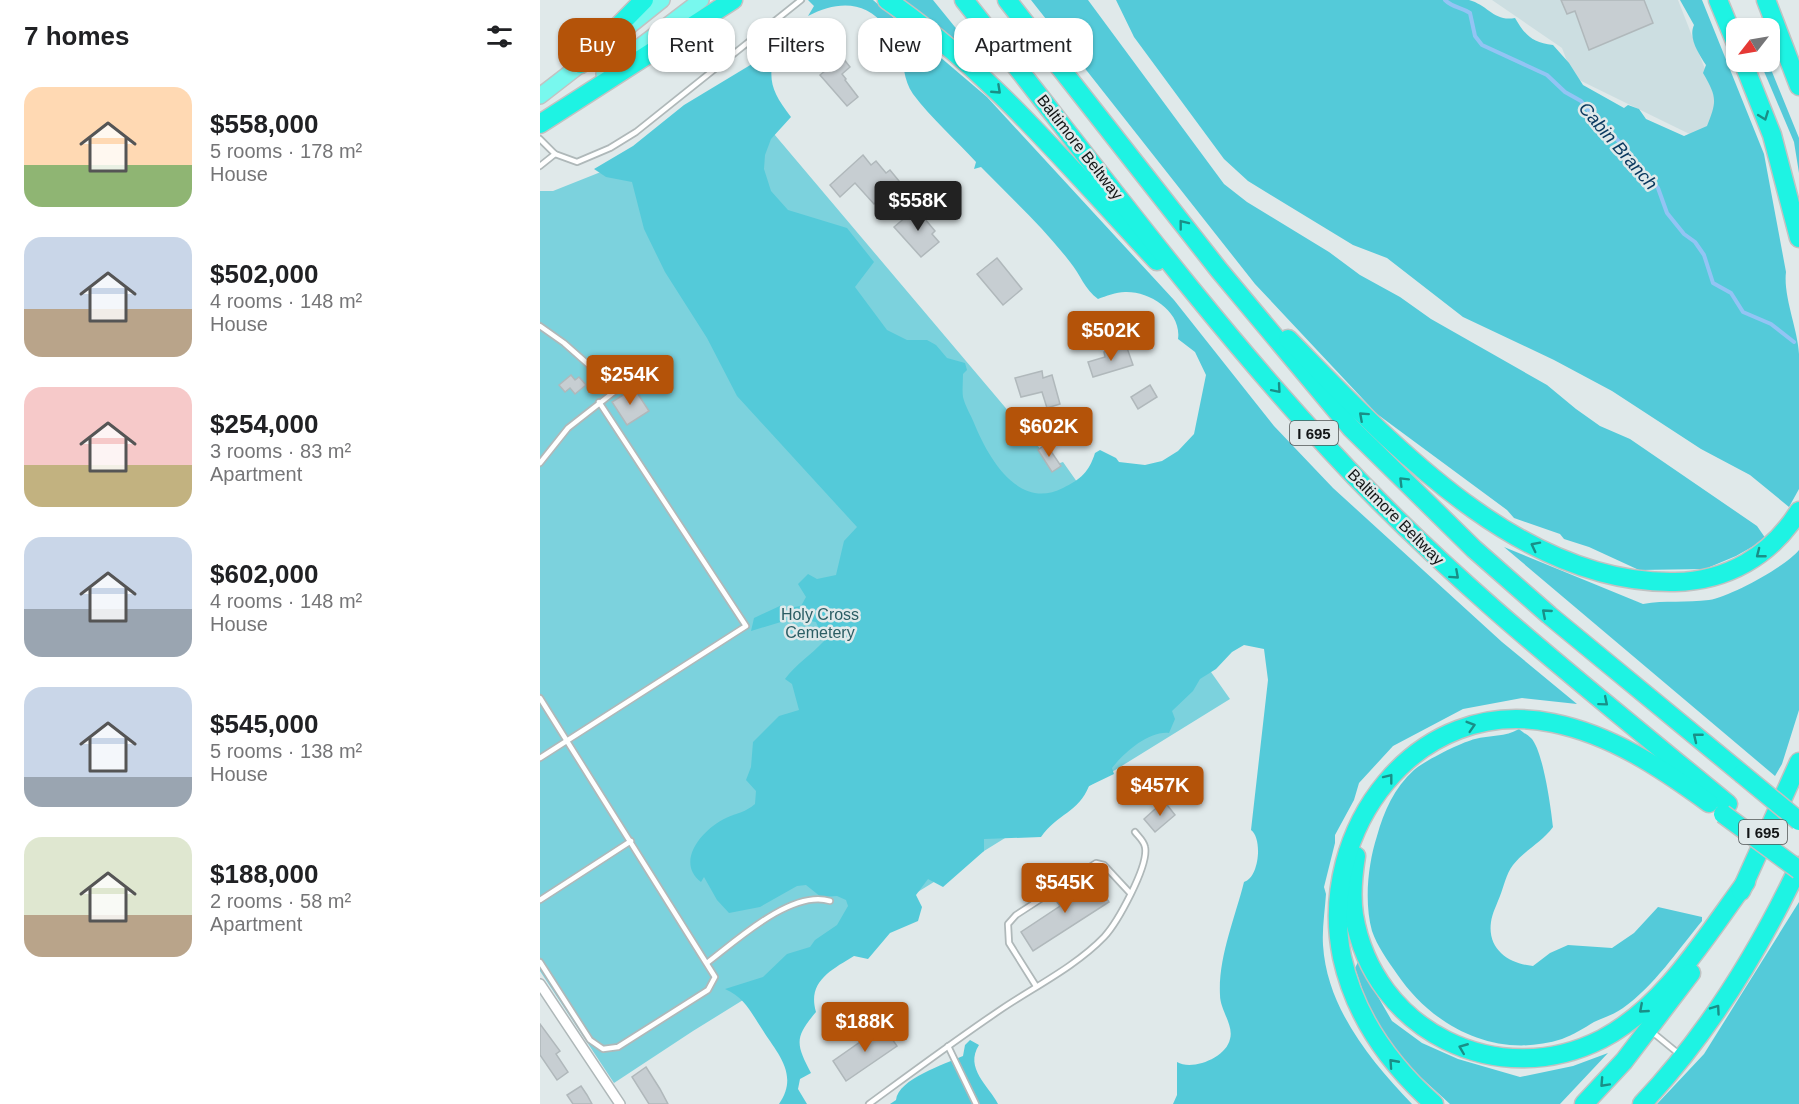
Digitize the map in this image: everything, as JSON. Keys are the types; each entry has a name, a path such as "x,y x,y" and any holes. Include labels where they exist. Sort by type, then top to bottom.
{"highway":[{"path":"626,18 644,0"},
{"path":"540,124 733,0"},
{"path":"887,0 974,68 1017,109 1252,361"},
{"name":"Baltimore Beltway","path":"964,0 1252,361 1330,451 1453,573 1725,809 1799,860"},
{"name":"Baltimore Beltway","path":"1006,0 1219,270 1344,420 1414,492 1541,608 1799,821"},
{"path":"1718,0 1726,19"},
{"path":"1766,0 1799,86"},
{"path":"1747,72 1772,135 1799,238"},
{"path":"1219,270 1351,405 1411,459 1492,520 1551,554 1605,573 1633,579 1695,582 1735,570 1753,560 1788,529 1799,511"},
{"path":"1434,1104 1383,1052 1359,1009 1342,957 1338,908 1340,882 1346,855 1367,810 1394,771 1432,742 1472,725 1499,720 1524,719 1552,722 1609,741 1725,809 1799,868 1744,969 1682,1056 1642,1104"},
{"path":"1584,1104 1649,1029 1708,947 1746,882 1799,762"},
{"path":"1367,810 1356,858 1353,915 1370,964 1400,1007 1420,1025 1454,1045 1495,1058 1521,1060 1577,1050 1603,1038 1629,1021 1673,978 1746,882"}],"main road":[{"path":"636,21 662,0"},
{"path":"540,124 701,0"},
{"path":"540,96 571,72"}],"street":[{"path":"540,984 620,1104"}],"lane":[{"path":"540,140 555,154 577,162 610,148 636,132 801,0"},
{"path":"540,166 555,154"},
{"path":"540,326 564,343 616,389"},
{"path":"540,463 568,428 628,381"},
{"path":"540,758 746,626 599,402"},
{"path":"540,698 715,977 708,990 611,1050 596,1046 590,1040 540,962"},
{"path":"870,1104 948,1046 1085,953 1104,936 1130,893 1144,857 1145,847 1135,832"},
{"path":"540,900 631,841"},
{"path":"1036,986 1009,943 1008,924 1016,915 1096,863 1104,865 1130,893"},
{"path":"706,963 776,913 809,898 830,901"},
{"path":"1649,1029 1682,1056"},
{"path":"948,1046 976,1104"}],"shaded area":[{"path":"1492,0 1678,0 1730,133 1714,146 1573,77 1562,48"}],"green space":[{"path":"808,0 873,0 894,18 878,18 860,8 850,6 829,8 808,16 814,6"},
{"path":"897,0 933,0 954,26 954,39 942,32 942,18 922,18"},
{"path":"1031,0 1088,0 1224,184 1247,202 1329,252 1360,275 1400,297 1431,319 1547,385 1600,426 1630,439 1757,526 1766,539 1736,556 1705,569 1639,570 1589,547 1564,539 1560,534 1514,518 1507,510 1377,414 1255,284 1088,72 1093,72 1093,18 1045,18"},
{"path":"1116,0 1469,0 1502,18 1515,18 1522,29 1534,40 1553,45 1569,63 1583,85 1624,108 1628,105 1639,109 1646,119 1684,136 1707,126 1714,105 1711,88 1703,73 1706,65 1693,40 1694,25 1680,0 1702,0 1726,60 1726,72 1731,72 1764,154 1786,272 1787,292 1799,354 1799,489 1789,507 1750,475 1701,449 1612,391 1554,360 1463,317 1387,258 1353,245 1248,181 1224,159 1134,37"},
{"path":"942,59 954,69 954,72 958,72 987,97 1174,300 1274,426 1333,488 1502,642 1577,704 1522,698 1463,709 1393,746 1359,783 1354,800 1335,835 1324,887 1326,894 1323,945 1326,968 1333,990 1353,1032 1366,1051 1412,1104 1173,1104 1177,1095 1177,1062 1191,1065 1208,1061 1222,1052 1231,1034 1221,1001 1220,981 1224,952 1244,882 1253,873 1258,858 1257,841 1251,830 1268,680 1264,649 1244,645 1232,652 1216,669 1200,679 1193,691 1172,711 1175,719 1169,733 1161,733 1145,739 1130,750 1112,768 1114,774 1089,786 1079,802 1047,829 1041,837 984,839 984,851 943,887 928,879 916,895 922,907 918,921 890,933 868,959 854,956 829,972 818,985 814,1002 816,1012 804,1028 800,1041 802,1055 811,1073 800,1079 798,1089 807,1104 779,1104 787,1083 784,1064 746,1006 738,997 725,989 763,977 787,954 810,947 815,940 837,925 848,906 846,900 837,896 821,897 806,885 797,886 760,907 729,913 717,900 704,877 701,882 693,874 690,865 691,855 701,837 709,829 755,804 756,791 746,780 751,767 753,742 779,716 799,710 792,684 785,679 824,641 816,622 794,618 751,631 754,618 782,605 788,608 801,606 806,597 798,584 808,574 817,579 836,575 844,541 857,527 737,396 707,338 665,272 644,229 632,182 606,177 594,169 633,146 684,105 747,67 747,72 771,72 775,93 791,117 771,139 765,155 764,169 771,191 788,210 847,228 874,262 855,287 887,330 907,340 927,340 936,345 947,358 965,363 967,370 963,374 963,397 987,451 1007,477 1019,487 1032,492 1047,493 1075,481 1084,474 1095,453 1100,450 1119,462 1145,465 1162,461 1178,451 1194,434 1206,375 1195,352 1178,339 1178,329 1170,312 1154,299 1125,292 1098,299 1060,249 1038,225 981,167 974,169 976,162 920,103 904,72 942,72"},
{"path":"1764,72 1772,72 1799,138 1799,173 1794,142"},
{"name":"Holy Cross Cemetery","path":"741,95 1054,465 1063,462 1230,699 693,1031 614,1083 540,971 540,191 553,191 724,123"},
{"path":"1504,547 1643,604 1701,601 1719,597 1770,572 1799,550 1799,710 1782,764 1775,776"},
{"path":"1519,729 1531,738 1539,754 1546,780 1553,827 1518,860 1507,876 1491,922 1491,932 1496,948 1509,959 1533,966 1550,953 1568,945 1612,948 1634,933 1658,907 1702,917 1702,921 1645,989 1620,1010 1562,1039 1537,1044 1513,1045 1490,1042 1468,1034 1448,1023 1412,993 1386,959 1374,937 1368,908 1368,883 1371,859 1380,827 1391,800 1407,777 1426,762 1461,744"},
{"path":"1799,902 1799,1104 1657,1104 1704,1054"},
{"path":"1358,962 1392,1021 1422,1043 1458,1059 1520,1077 1573,1066 1608,1053 1560,1104 1450,1104 1394,1053 1371,1015 1355,968"},
{"path":"970,1040 979,1045 974,1061 976,1069 998,1104 890,1104 896,1100 905,1085 913,1079 963,1056 965,1045"}],"building":[{"path":"1561,0 1644,0 1653,23 1589,50 1575,11 1567,14"},
{"path":"824,72 844,72 842,74 845,80 858,97 847,106 820,75"},
{"path":"863,155 871,165 876,161 886,173 890,170 899,181 874,204 855,183 840,197 830,185"},
{"path":"919,206 927,216 924,218 935,231 932,234 939,242 921,257 894,227"},
{"path":"997,258 1022,289 1003,305 977,274"},
{"path":"1126,345 1133,365 1093,377 1088,362 1105,357 1104,352"},
{"path":"1042,371 1043,378 1052,375 1060,404 1047,408 1042,392 1021,397 1015,378"},
{"path":"571,375 575,380 579,377 586,385 575,394 570,388 565,392 559,385"},
{"path":"1150,385 1157,397 1138,409 1131,397"},
{"path":"634,388 649,411 627,425 612,402"},
{"path":"1046,444 1061,466 1052,472 1038,450"},
{"path":"1164,801 1175,815 1155,832 1144,819"},
{"path":"1078,882 1084,891 1096,883 1109,902 1033,951 1021,932 1060,906 1054,898"},
{"path":"540,1024 560,1051 556,1054 568,1072 557,1080 540,1055"},
{"path":"883,1026 897,1046 846,1081 833,1061"},
{"path":"646,1067 668,1104 649,1104 632,1077"},
{"path":"581,1086 592,1104 573,1104 567,1095"}],"waterway":[{"name":"Cabin Branch","path":"1445,0 1470,13 1475,36 1482,45 1547,75 1565,92 1581,101 1658,188 1667,213 1684,234 1695,242 1704,255 1713,283 1731,293 1743,312 1771,324 1794,342"}]}
